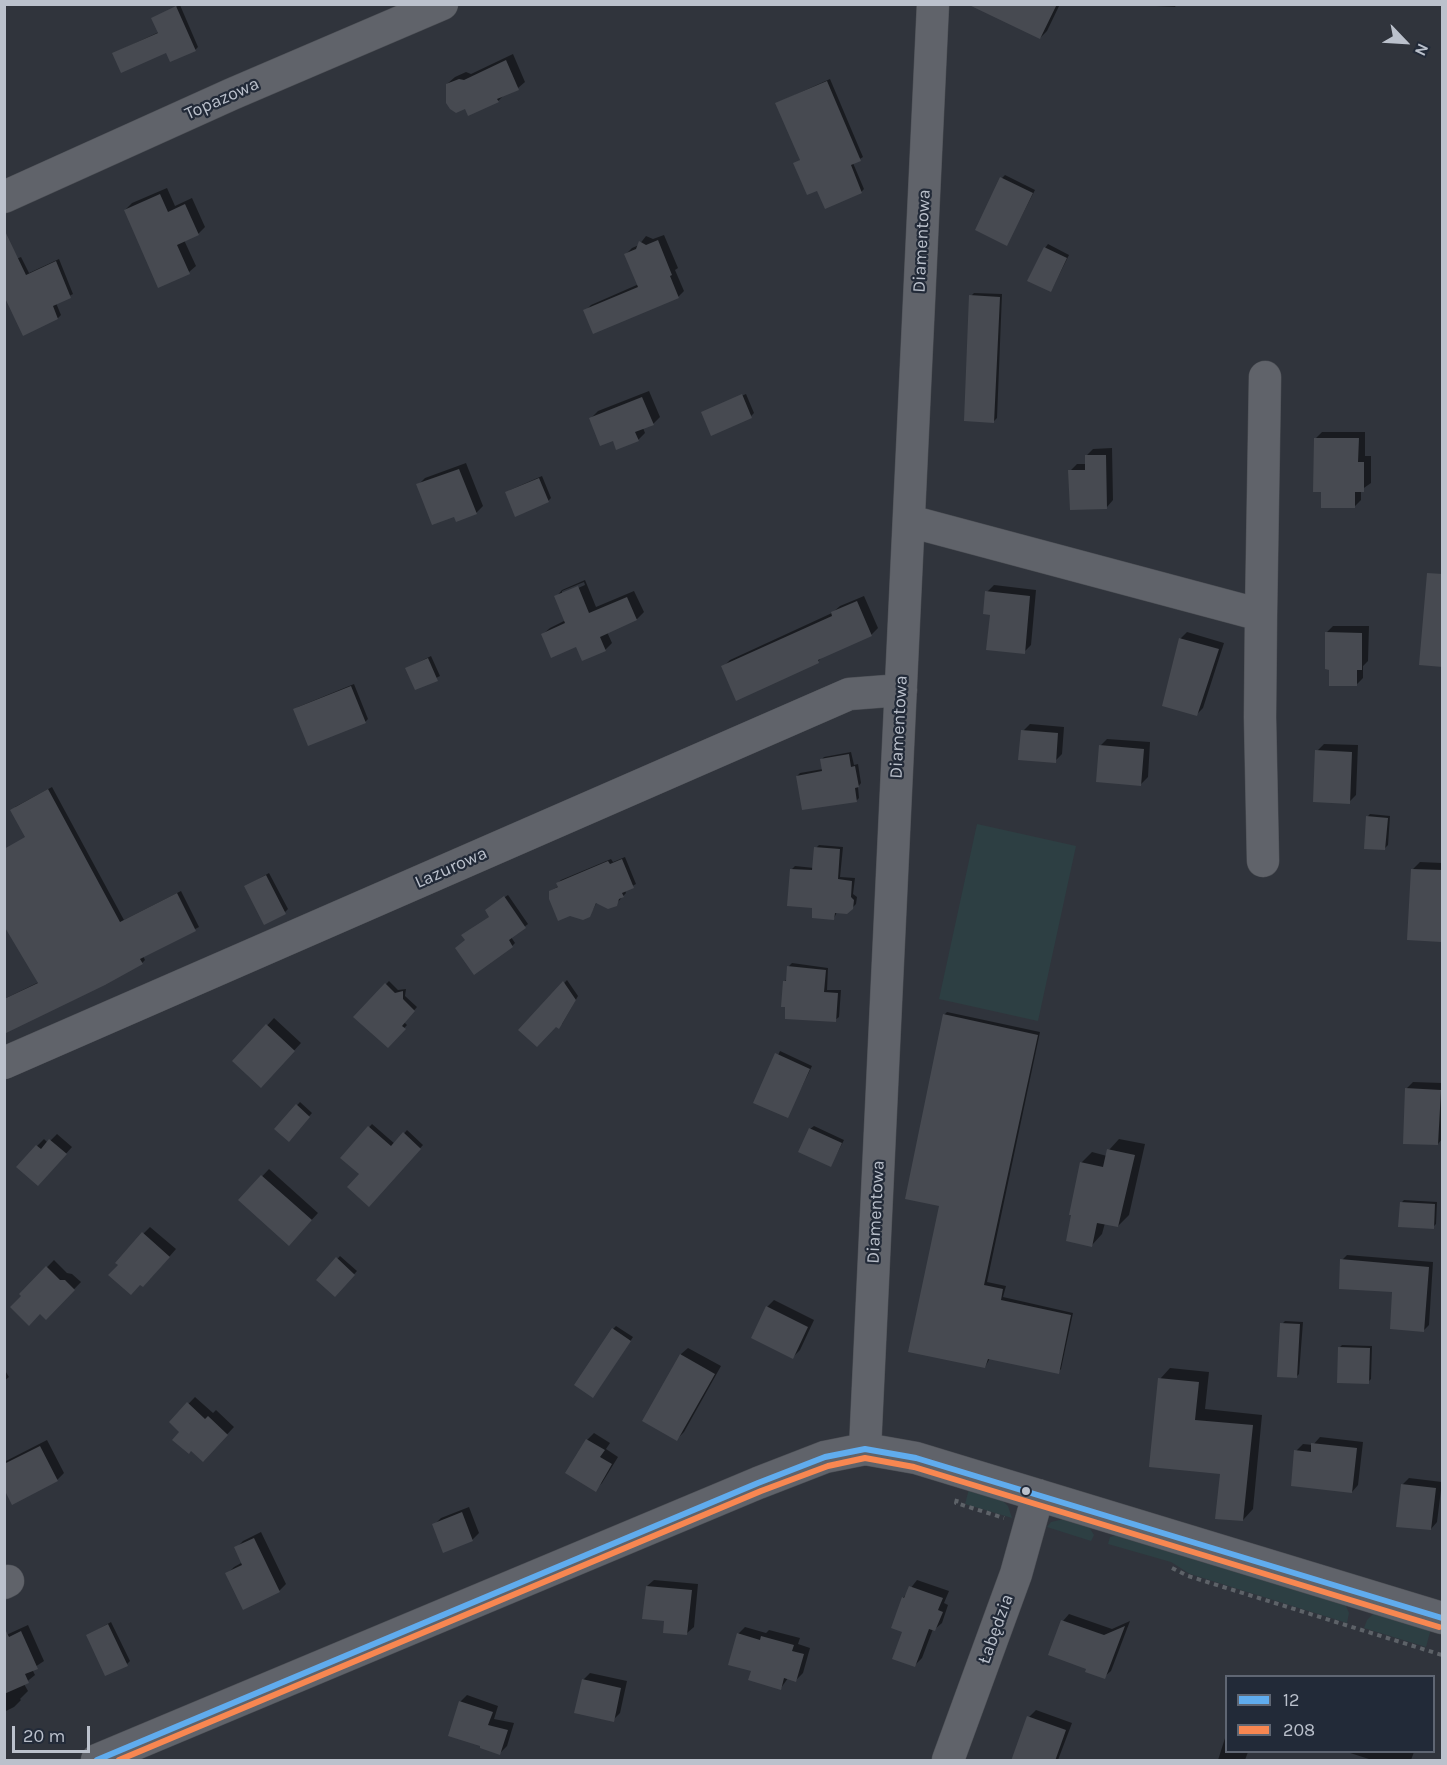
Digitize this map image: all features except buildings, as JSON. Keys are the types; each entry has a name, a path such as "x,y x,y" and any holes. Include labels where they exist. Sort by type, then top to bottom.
{"street":[{"name":"Topazowa","path":"4,197 232,94 442,4"},
{"name":"Diamentowa","path":"865,1449 933,4"},
{"path":"1263,861 1260,717 1264,377"},
{"path":"909,521 1261,615"},
{"name":"Lazurowa","path":"4,1063 849,694 901,690"},
{"path":"97,1761 758,1483 825,1457 865,1449 916,1458 1443,1618"},
{"name":"Łabędzia","path":"948,1761 1016,1574 1038,1496"}],"path":[{"path":"1164,1563 1188,1576 1443,1655"}],"shaded area":[{"path":"977,824 1076,846 1038,1021 939,999"},
{"path":"969,1489 1002,1500 1008,1506 1012,1518 965,1504"},
{"path":"1064,1519 1089,1527 1094,1535 1091,1541 1047,1527 1051,1522"},
{"path":"1117,1535 1343,1599 1349,1613 1347,1623 1190,1574 1171,1562 1108,1544 1110,1537"},
{"path":"1384,1612 1431,1629 1426,1647 1364,1628 1367,1620 1373,1614"}],"transit line":[{"name":"12","path":"97,1760 758,1483 825,1457 865,1449 916,1458 1442,1618"},
{"name":"208","path":"119,1760 761,1491 828,1466 865,1458 914,1467 1439,1627"}]}
